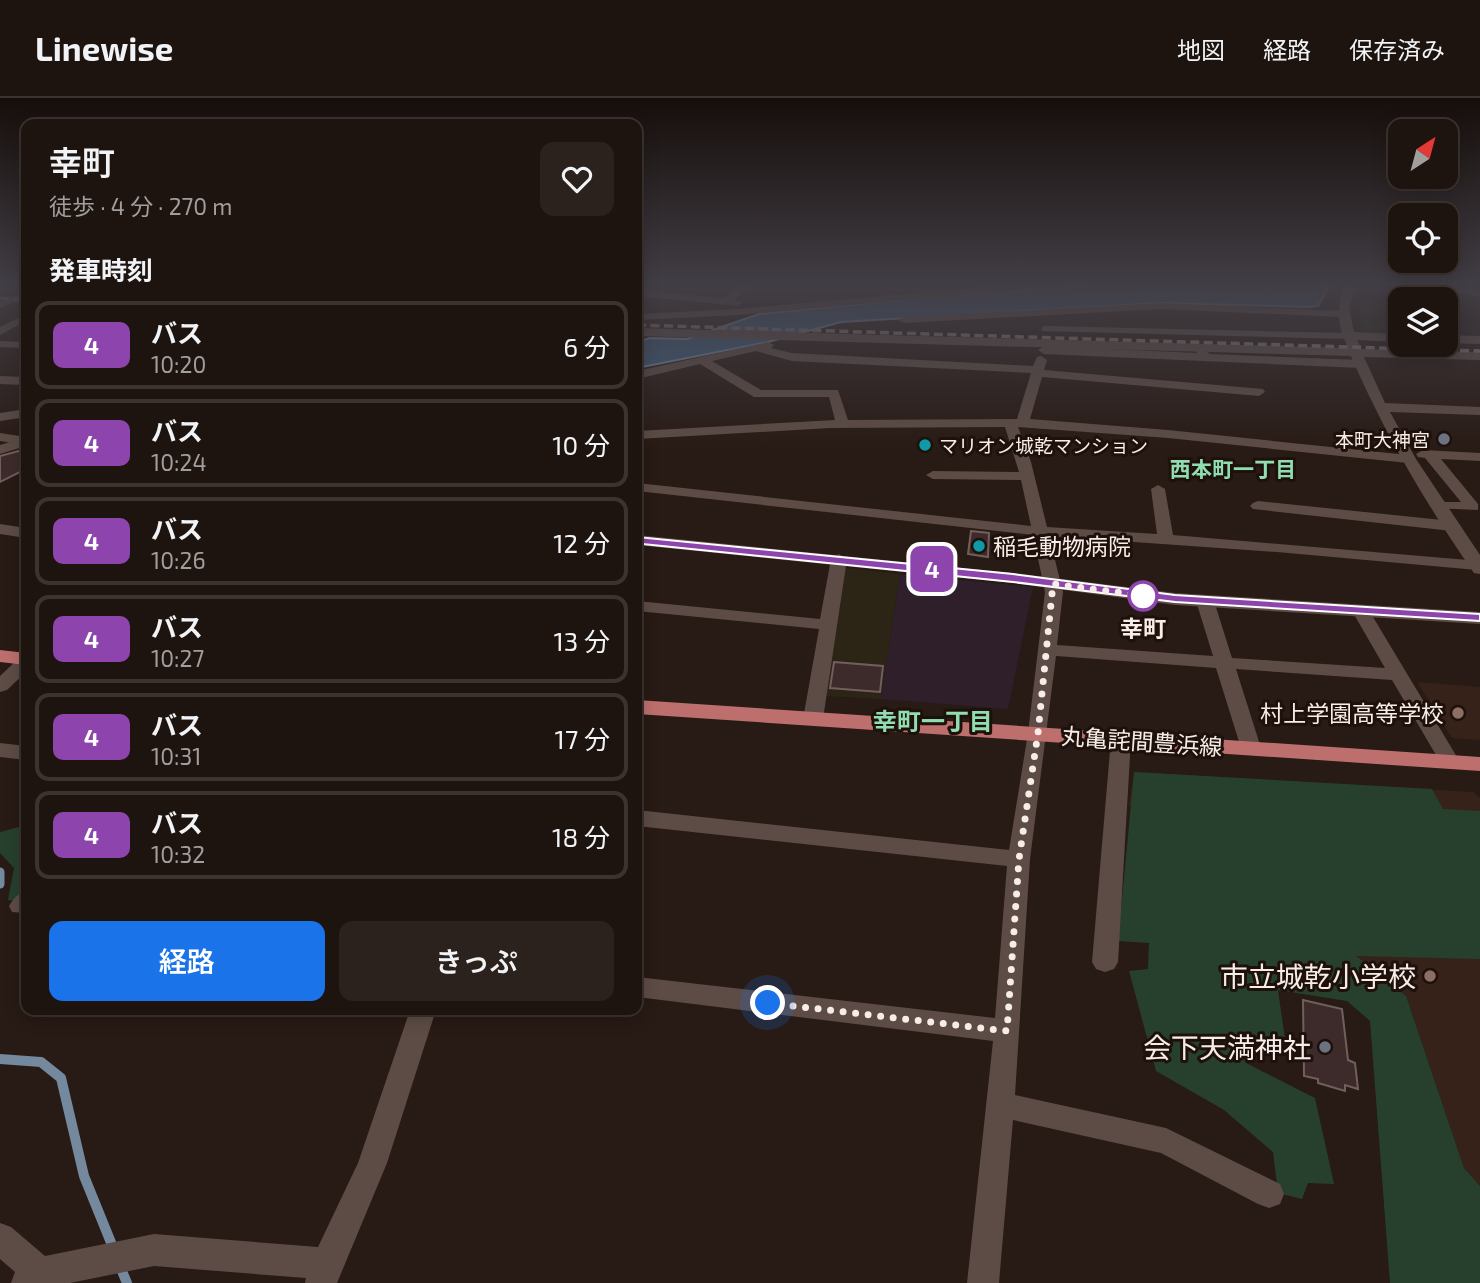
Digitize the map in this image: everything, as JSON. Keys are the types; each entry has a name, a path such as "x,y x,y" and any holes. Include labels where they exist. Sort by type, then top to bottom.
{"main road":[{"path":"0,656 21,660"},
{"name":"丸亀詫間豊浜線","path":"642,707 1480,764"}],"street":[{"path":"769,340 1358,358 1480,356"},
{"path":"983,1283 1007,1031 1019,859 1038,733 1053,584 1038,530 1016,423 1037,371 1045,340"},
{"path":"1352,340 1380,407 1406,456 1479,567"},
{"path":"642,374 758,348 778,341"},
{"path":"0,344 21,344"},
{"path":"758,348 792,357 1037,371 1259,392"},
{"path":"703,361 758,394 834,393 843,425"},
{"path":"642,375 658,383"},
{"path":"0,380 21,382"},
{"path":"1380,407 1480,411"},
{"path":"0,417 21,414"},
{"path":"642,435 843,425 1016,423 1119,429 1406,456 1430,454 1480,457"},
{"path":"0,437 21,440"},
{"path":"0,450 21,442"},
{"path":"1430,454 1473,507 1438,505"},
{"path":"933,474 1027,476"},
{"path":"642,488 1038,530 1277,547 1479,567"},
{"path":"1158,489 1166,541"},
{"path":"1258,506 1452,526"},
{"path":"0,529 21,532"},
{"path":"642,540 839,559 1205,601 1480,618"},
{"path":"813,719 839,559"},
{"path":"1205,601 1251,748"},
{"path":"642,606 829,625"},
{"path":"1361,611 1450,762"},
{"path":"1047,650 1398,675"},
{"path":"0,686 21,666"},
{"path":"1105,962 1111,864 1121,783 1121,739"},
{"path":"0,750 21,752"},
{"path":"642,819 1019,859"},
{"path":"642,988 1007,1031"},
{"path":"0,1238 34,1278 88,1263 154,1250 324,1273 364,1186 421,1015"},
{"path":"1000,1104 1166,1141 1269,1194"}],"shaded area":[{"path":"848,568 900,574 881,699 823,696 843,570"},
{"path":"900,574 1033,587 1008,709 881,699"},
{"name":"村上学園高等学校","path":"1417,682 1480,687 1480,740 1452,738"},
{"name":"市立城乾小学校","path":"1134,772 1473,792 1480,798 1480,1186 1464,1168 1406,996 1129,805"}],"green space":[{"path":"1134,772 1432,789 1443,809 1480,811 1480,959 1356,956 1406,996 1464,1168 1480,1186 1480,1283 1390,1283 1370,1021 1347,1001 1278,990 1285,1039 1240,1034 1246,1063 1315,1098 1334,1184 1308,1183 1302,1199 1278,1193 1273,1152 1224,1110 1156,1071 1129,971 1148,969 1149,943 1118,941"},
{"path":"21,826 21,894 15,901 8,900 14,868 0,853 0,832"}],"water":[{"path":"643,340 774,340 642,367"}],"building":[{"path":"21,450 21,472 0,482 0,456"},
{"name":"稲毛動物病院","path":"971,531 989,533 988,557 968,554"},
{"path":"834,662 883,666 880,692 830,688"},
{"name":"会下天満神社","path":"1303,1000 1342,1009 1348,1060 1355,1063 1358,1089 1345,1085 1345,1091 1304,1076"}],"waterway":[{"path":"0,872 0,884"},
{"path":"0,1059 41,1062 61,1078 84,1176 114,1250"},
{"path":"119,1264 127,1283"}],"railway":[{"path":"1133,340 1480,351"}],"bus line":[{"name":"4","path":"642,540 1013,578 1175,599 1480,618"}],"place":[{"name":"本町大神宮","path":"1444,439"},
{"name":"マリオン城乾マンション","path":"925,445"},
{"name":"稲毛動物病院","path":"979,546"},
{"name":"幸町","path":"1143,596"},
{"name":"村上学園高等学校","path":"1458,713"},
{"name":"市立城乾小学校","path":"1430,976"},
{"name":"会下天満神社","path":"1325,1047"}],"district":[{"name":"西本町一丁目","path":"1233,468"},
{"name":"幸町一丁目","path":"933,720"}],"route":[{"path":"768,1003 1007,1031 1019,859 1038,733 1053,584 1147,596 1143,596"}]}
